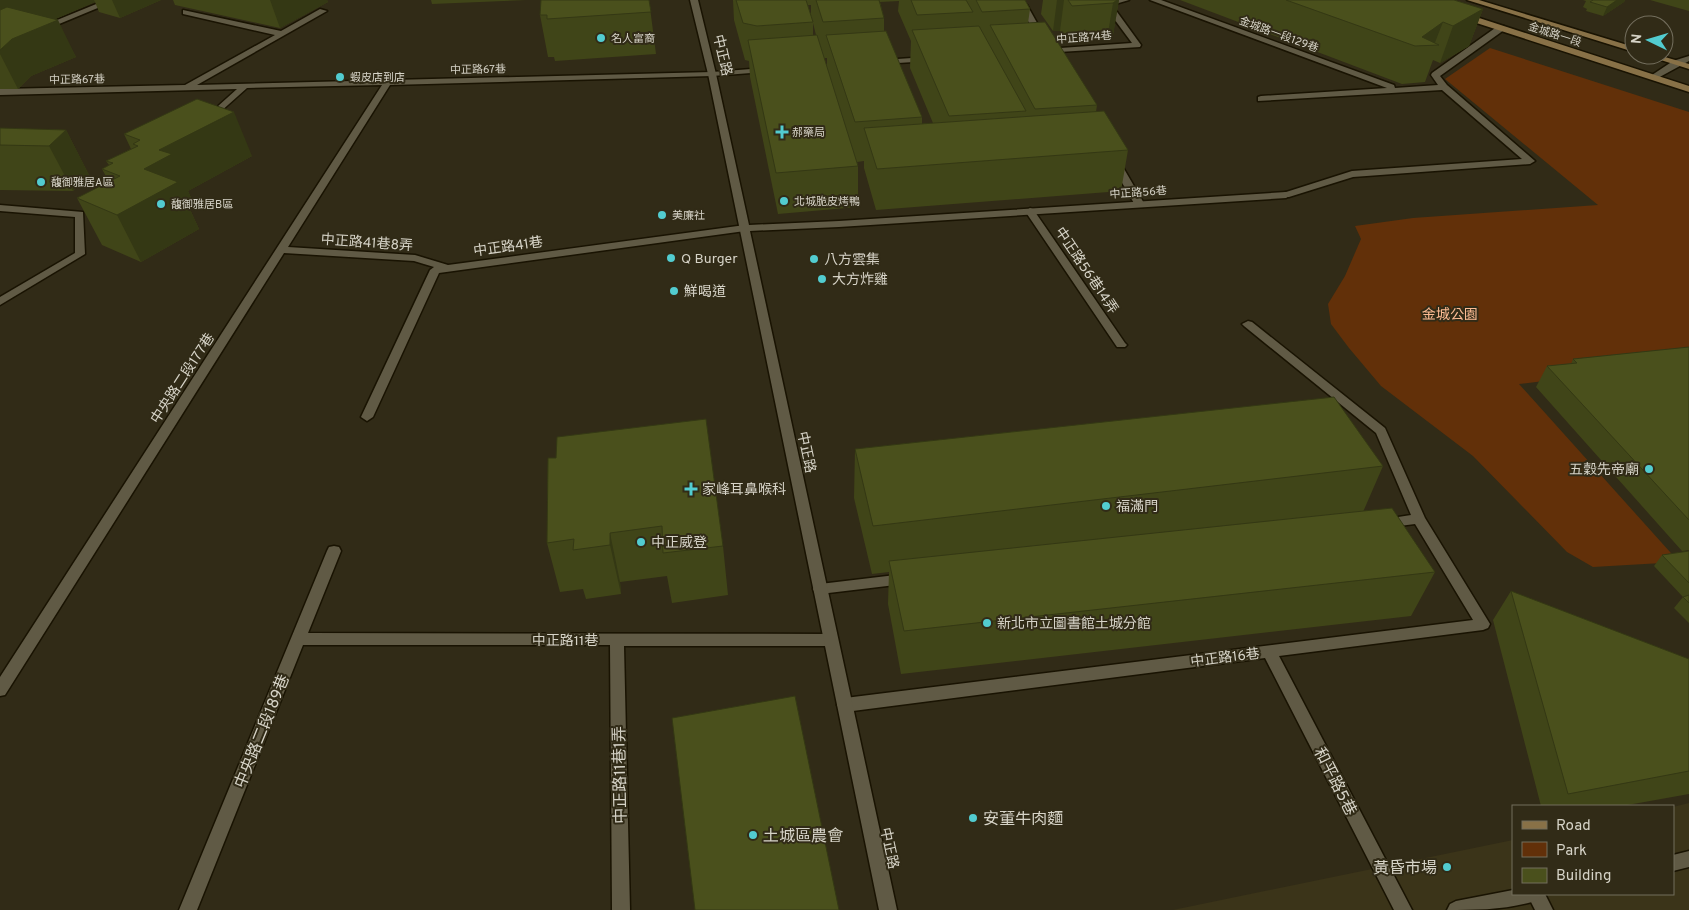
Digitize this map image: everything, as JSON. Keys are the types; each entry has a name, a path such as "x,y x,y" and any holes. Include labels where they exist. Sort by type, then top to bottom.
{"main road":[{"name":"金城路一段","path":"1471,0 1624,47"},
{"name":"金城路一段","path":"1458,14 1689,89"},
{"path":"1676,63 1689,68"}],"street":[{"path":"35,31 113,0"},
{"name":"中正路","path":"694,0 745,228 888,910"},
{"path":"1105,2 1125,0"},
{"name":"金城路一段129巷","path":"1154,0 1396,89"},
{"name":"中正路74巷","path":"1044,51 1137,45 1105,2"},
{"path":"1023,5 1044,51 1054,59"},
{"name":"中正路67巷","path":"186,87 323,11"},
{"path":"186,12 283,34"},
{"path":"1444,87 1435,76 1501,28"},
{"path":"876,62 934,58"},
{"path":"1653,77 1676,63 1689,58"},
{"path":"712,74 770,70"},
{"name":"中正路67巷","path":"0,92 712,74"},
{"name":"中央路二段177巷","path":"0,690 388,82"},
{"path":"204,123 245,86"},
{"name":"金城路一段129巷","path":"1261,99 1444,87"},
{"name":"中正路56巷","path":"745,228 839,224 1286,195 1352,174 1530,161 1444,87"},
{"path":"1110,154 1140,205"},
{"path":"0,208 84,211 80,254 0,302"},
{"name":"中正路56巷14弄","path":"1030,211 1121,345"},
{"name":"中正路41巷","path":"367,417 435,270 745,228"},
{"name":"中正路41巷8弄","path":"282,250 415,258 449,268"},
{"path":"1248,324 1381,431 1419,519 1370,524"},
{"name":"中正路16巷","path":"845,705 1483,624 1419,519"},
{"name":"中央路二段189巷","path":"188,910 334,551"},
{"path":"820,588 918,577"},
{"name":"中正路11巷","path":"298,639 831,640"},
{"name":"中正路11巷1弄","path":"617,640 622,910"},
{"name":"和平路5巷","path":"1269,651 1403,910"},
{"path":"1674,863 1689,860"},
{"path":"1456,910 1527,895"},
{"path":"1536,895 1544,910"}],"shaded area":[{"name":"黃昏市場","path":"1689,803 1689,910 1173,910 1512,840 1512,895 1674,895 1674,807"}],"green space":[{"name":"金城公園","path":"1490,48 1689,112 1689,363 1519,384 1679,562 1593,567 1567,552 1473,456 1381,386 1331,324 1328,304 1345,276 1361,239 1355,226 1413,218 1598,205 1445,79"}],"building":[{"path":"541,0 649,0 651,12 547,19 547,15 540,15"},
{"path":"736,0 806,0 813,22 757,26 743,23"},
{"path":"816,0 879,0 884,18 823,22"},
{"path":"911,0 966,0 973,12 917,15"},
{"path":"976,0 1025,0 1030,9 982,12"},
{"path":"1068,0 1117,0 1113,3 1072,6"},
{"path":"1286,0 1454,0 1483,9 1453,26 1443,22 1422,37 1439,45 1415,46"},
{"path":"1593,0 1617,0 1607,7 1590,2"},
{"path":"7,7 58,20 12,39 0,50 0,10"},
{"path":"1045,22 1097,105 1035,109 990,25"},
{"path":"979,26 1026,111 949,116 912,30"},
{"path":"886,31 922,117 855,122 826,35"},
{"path":"817,35 858,166 776,173 748,40"},
{"path":"197,99 234,112 159,150 172,154 144,169 178,182 117,215 77,198 120,176 102,169 113,163 106,161 138,146 133,144 140,140 124,134"},
{"path":"1104,111 1128,150 877,169 864,128"},
{"path":"0,128 66,130 49,146 0,145"},
{"name":"五穀先帝廟","path":"1689,347 1689,520 1547,366 1577,363 1573,359"},
{"path":"1334,397 1383,466 873,526 855,449"},
{"path":"706,419 723,546 663,553 662,526 610,533 610,545 573,550 574,539 547,543 548,458 556,458 557,437"},
{"path":"1392,508 1435,572 904,631 889,561"},
{"path":"1689,551 1689,583 1662,555"},
{"path":"1511,591 1689,659 1689,771 1568,794"},
{"path":"1689,595 1689,603 1683,597"},
{"name":"土城區農會","path":"795,696 839,910 695,910 672,718"}],"place":[{"name":"名人富裔","path":"601,38"},
{"name":"蝦皮店到店","path":"340,77"},
{"name":"郝藥局","path":"782,132"},
{"name":"馥御雅居A區","path":"41,182"},
{"name":"北城脆皮烤鴨","path":"784,201"},
{"name":"馥御雅居B區","path":"161,204"},
{"name":"美廉社","path":"662,215"},
{"name":"Q Burger","path":"671,258"},
{"name":"八方雲集","path":"814,259"},
{"name":"大方炸雞","path":"822,279"},
{"name":"鮮喝道","path":"674,291"},
{"name":"五穀先帝廟","path":"1649,469"},
{"name":"家峰耳鼻喉科","path":"691,489"},
{"name":"福滿門","path":"1106,506"},
{"name":"中正威登","path":"641,542"},
{"name":"新北市立圖書館土城分館","path":"987,623"},
{"name":"安董牛肉麵","path":"973,818"},
{"name":"土城區農會","path":"753,835"},
{"name":"黃昏市場","path":"1447,867"}]}
